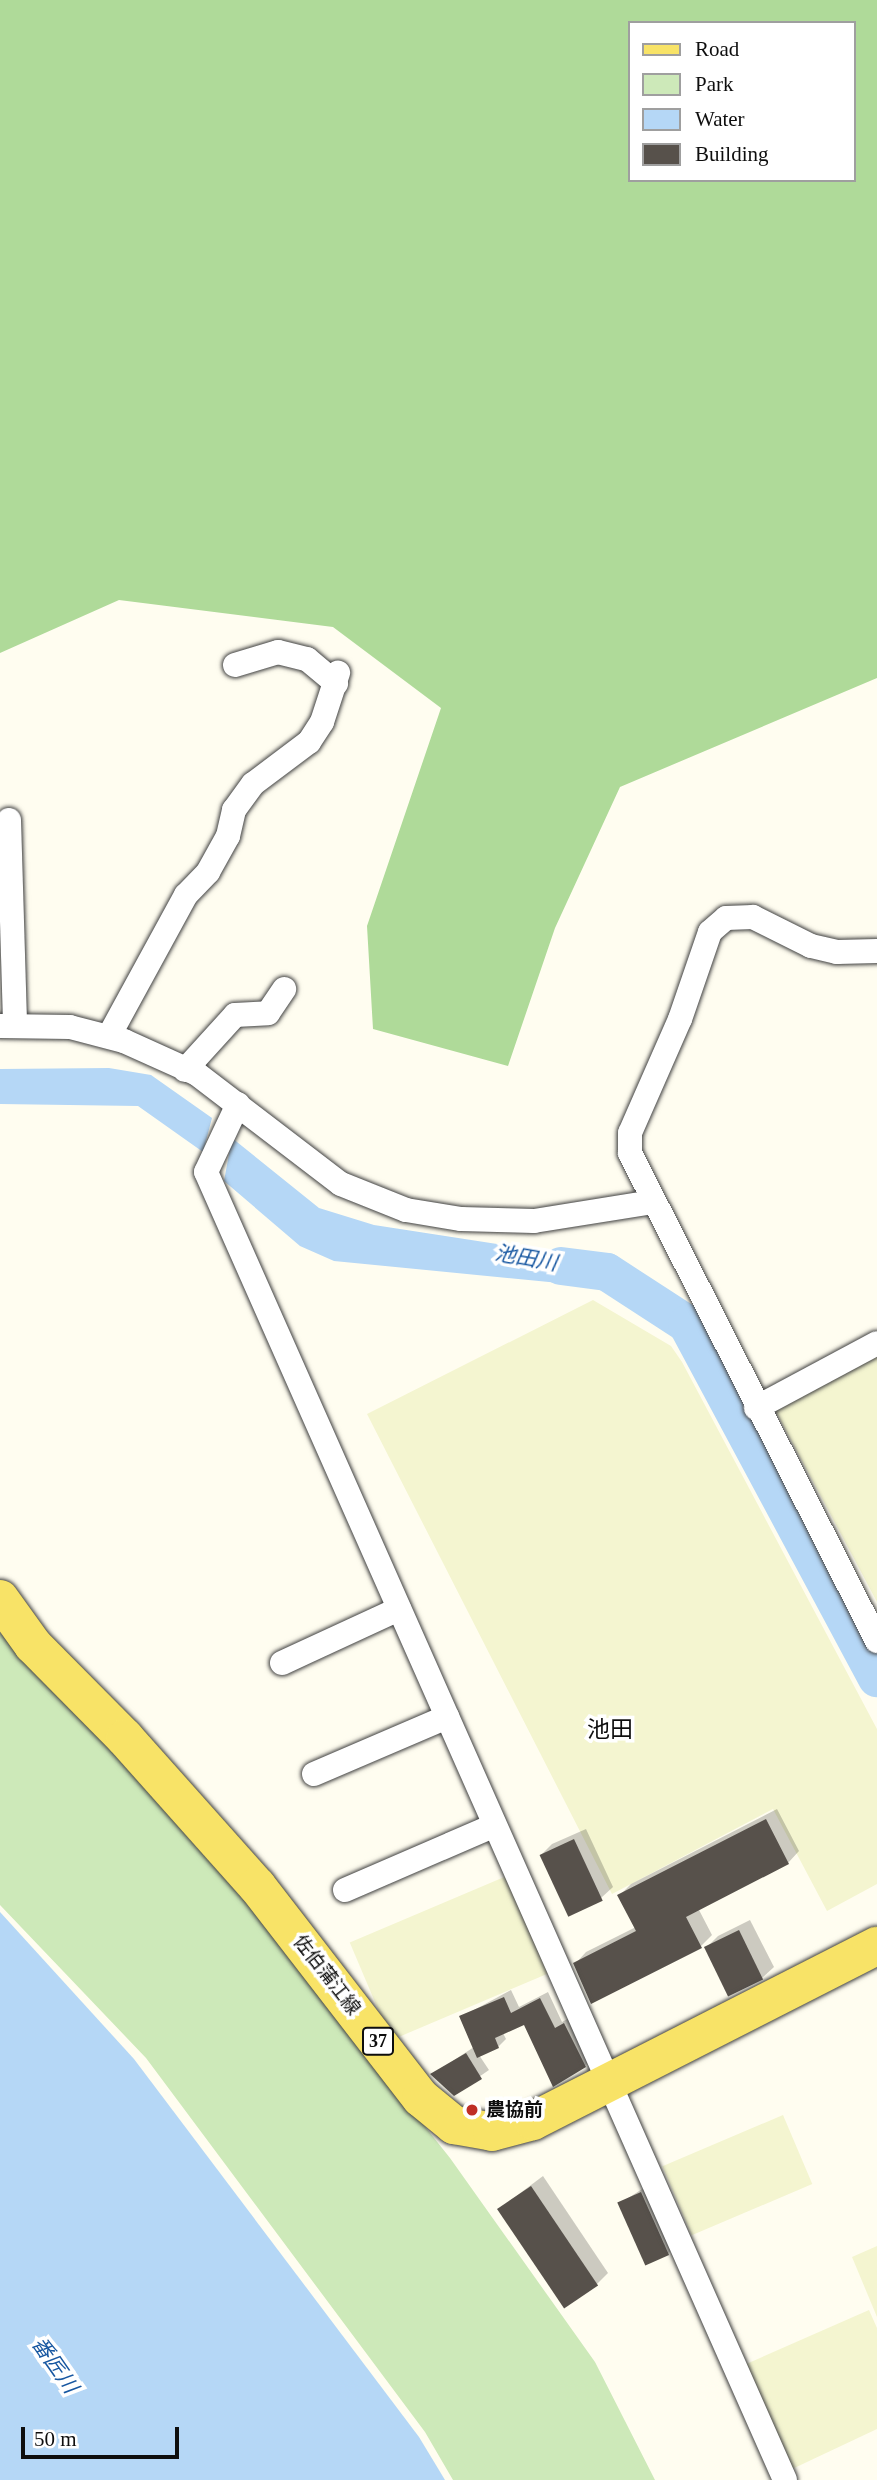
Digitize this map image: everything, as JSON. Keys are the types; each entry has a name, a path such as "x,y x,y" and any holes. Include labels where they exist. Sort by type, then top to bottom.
{"main road":[{"name":"佐伯蒲江線","path":"0,1600 33,1645 125,1738 257,1886 421,2098 441,2116 468,2130 503,2132 609,2085 877,1946"}],"street":[{"path":"109,1036 186,895 208,872 228,836 234,810 253,784 309,742 322,722 337,678 307,659 278,652 235,665"},
{"path":"9,820 8,1026 70,1027 109,1036 186,1070 238,1105 341,1184 406,1210 461,1219 534,1221 653,1202"},
{"path":"877,951 836,951 811,946 753,917 726,918 710,932 630,1133 630,1153 653,1202 877,1641"},
{"path":"186,1070 236,1014 268,1013 284,989"},
{"path":"238,1105 206,1171 785,2480"},
{"path":"756,1408 877,1343"},
{"path":"282,1663 400,1609"},
{"path":"314,1774 447,1717"},
{"path":"345,1890 495,1825"}],"green space":[{"path":"0,0 877,0 877,678 620,787 555,928 508,1066 373,1029 367,926 441,708 333,627 119,600 0,653"},
{"path":"593,1300 671,1346 682,1362 877,1729 877,1884 827,1911 773,1809 612,1894 367,1414"},
{"path":"877,1354 877,1602 775,1410"},
{"path":"0,1633 93,1728 255,1913 450,2158 595,2362 655,2480 453,2480 425,2432 146,2058 0,1905"},
{"path":"509,1875 550,1973 391,2040 350,1943"},
{"path":"783,2115 812,2184 692,2235 662,2166"},
{"path":"877,2246 877,2317 852,2257"},
{"path":"869,2310 877,2328 877,2429 790,2470 744,2365"}],"water":[{"path":"109,1068 151,1075 212,1118 203,1152 138,1106 0,1104 0,1069"},
{"path":"232,1138 319,1208 374,1225 628,1264 590,1286 334,1261 300,1246 224,1181"},
{"name":"番匠川","path":"0,1912 134,2059 419,2437 445,2480 0,2480"}],"building":[{"path":"766,1819 789,1864 686,1917 702,1948 591,2004 573,1963 636,1931 617,1895"},
{"path":"574,1839 603,1901 568,1917 540,1855"},
{"path":"739,1930 763,1979 728,1997 704,1947"},
{"path":"504,1997 511,2013 540,1998 555,2028 564,2023 586,2067 553,2087 524,2025 495,2038 499,2048 477,2058 459,2016"},
{"path":"466,2053 482,2079 454,2096 430,2074"},
{"path":"531,2186 598,2285 564,2308 497,2209"},
{"path":"641,2192 669,2255 645,2266 617,2203"}],"waterway":[{"name":"池田川","path":"561,1266 607,1272 687,1324 877,1678"}],"place":[{"name":"農協前","path":"472,2110"}],"district":[{"name":"池田","path":"610,1730"}]}
